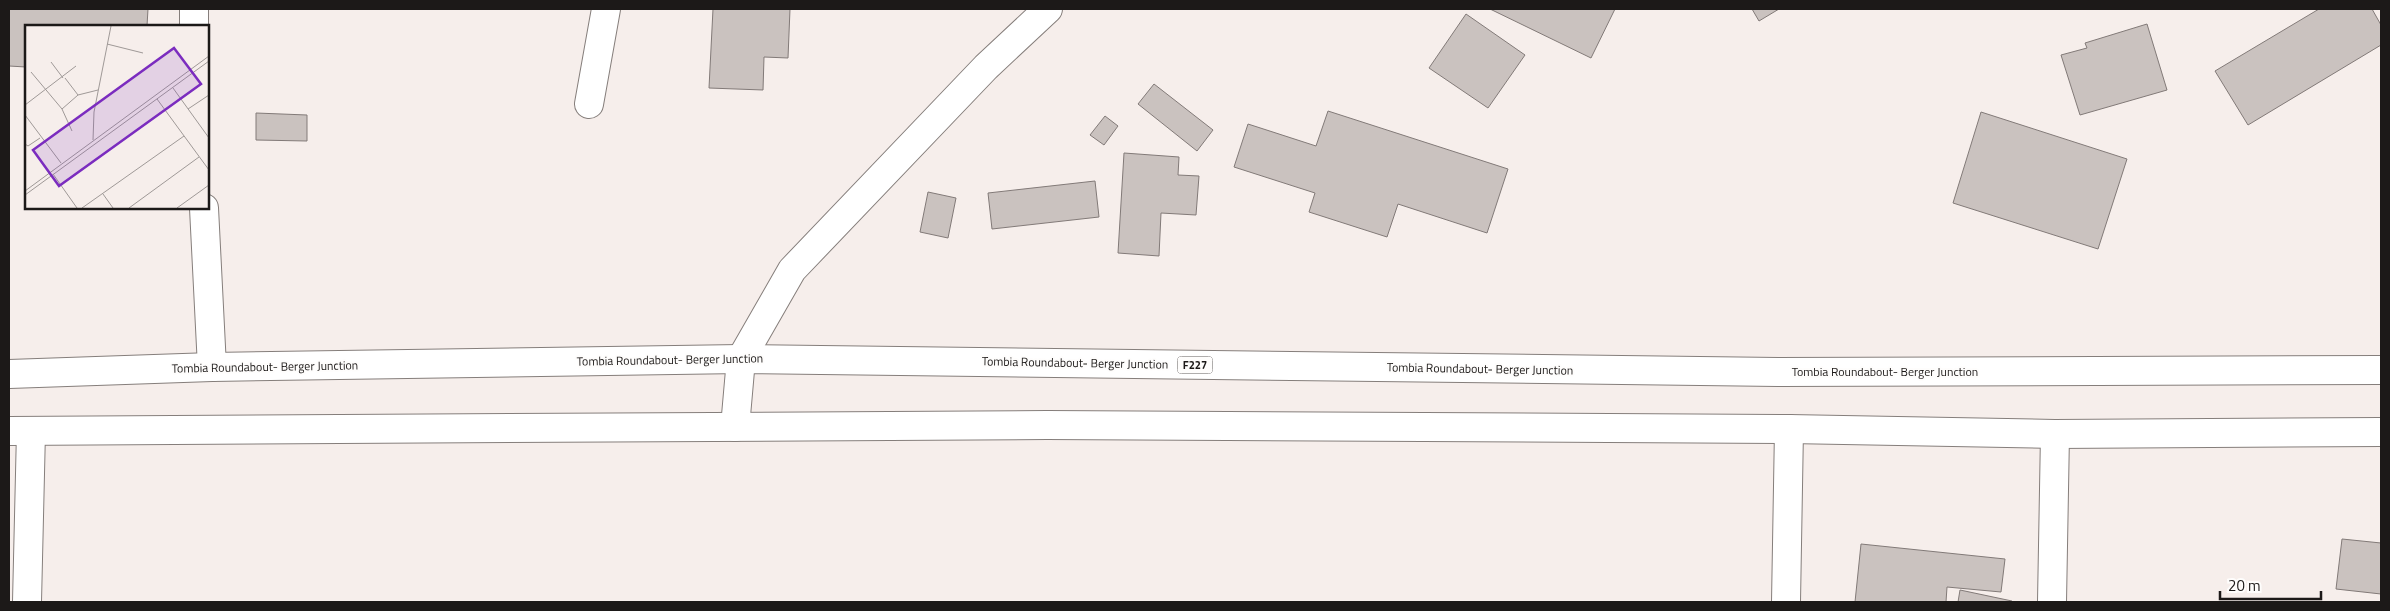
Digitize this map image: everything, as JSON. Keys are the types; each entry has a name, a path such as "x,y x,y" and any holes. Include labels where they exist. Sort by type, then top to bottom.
{"main road":[{"path":"194,9 194,25"},
{"path":"589,104 606,9"},
{"path":"735,427 741,359 792,270 986,67 1048,9"},
{"path":"204,209 212,368"},
{"name":"Tombia Roundabout- Berger Junction","path":"9,374 212,368 741,359 1778,372 2381,370"},
{"path":"27,602 20,431 1047,425 1788,429 2055,434 2381,432"},
{"path":"1786,602 1788,429"},
{"path":"2052,602 2055,434"}],"building":[{"path":"9,9 148,9 147,25 25,25 25,67 9,66"},
{"path":"713,9 790,9 788,58 764,57 763,90 709,88"},
{"path":"1490,9 1615,9 1591,58"},
{"path":"1752,9 1779,9 1759,21"},
{"path":"2319,9 2372,9 2381,25 2381,45 2248,125 2215,71"},
{"path":"1466,14 1525,55 1488,108 1429,68"},
{"path":"2147,24 2167,90 2080,115 2061,55 2087,48 2085,43"},
{"path":"1154,84 1213,130 1197,151 1138,104"},
{"path":"1328,111 1508,169 1487,233 1398,204 1387,237 1309,212 1315,193 1234,167 1248,124 1316,146"},
{"path":"1981,112 2127,159 2098,249 1953,203"},
{"path":"256,113 307,115 307,141 256,140"},
{"path":"1105,116 1118,126 1104,145 1090,135"},
{"path":"1124,153 1179,157 1178,175 1199,176 1196,215 1161,213 1159,256 1118,253"},
{"path":"1095,181 1099,217 992,229 988,193"},
{"path":"928,192 956,198 948,238 920,232"},
{"path":"2342,539 2381,543 2381,594 2336,589"},
{"path":"1861,544 2005,559 2001,592 1947,587 1946,602 1855,602"},
{"path":"1960,590 2012,601 2012,602 1958,602"}]}
